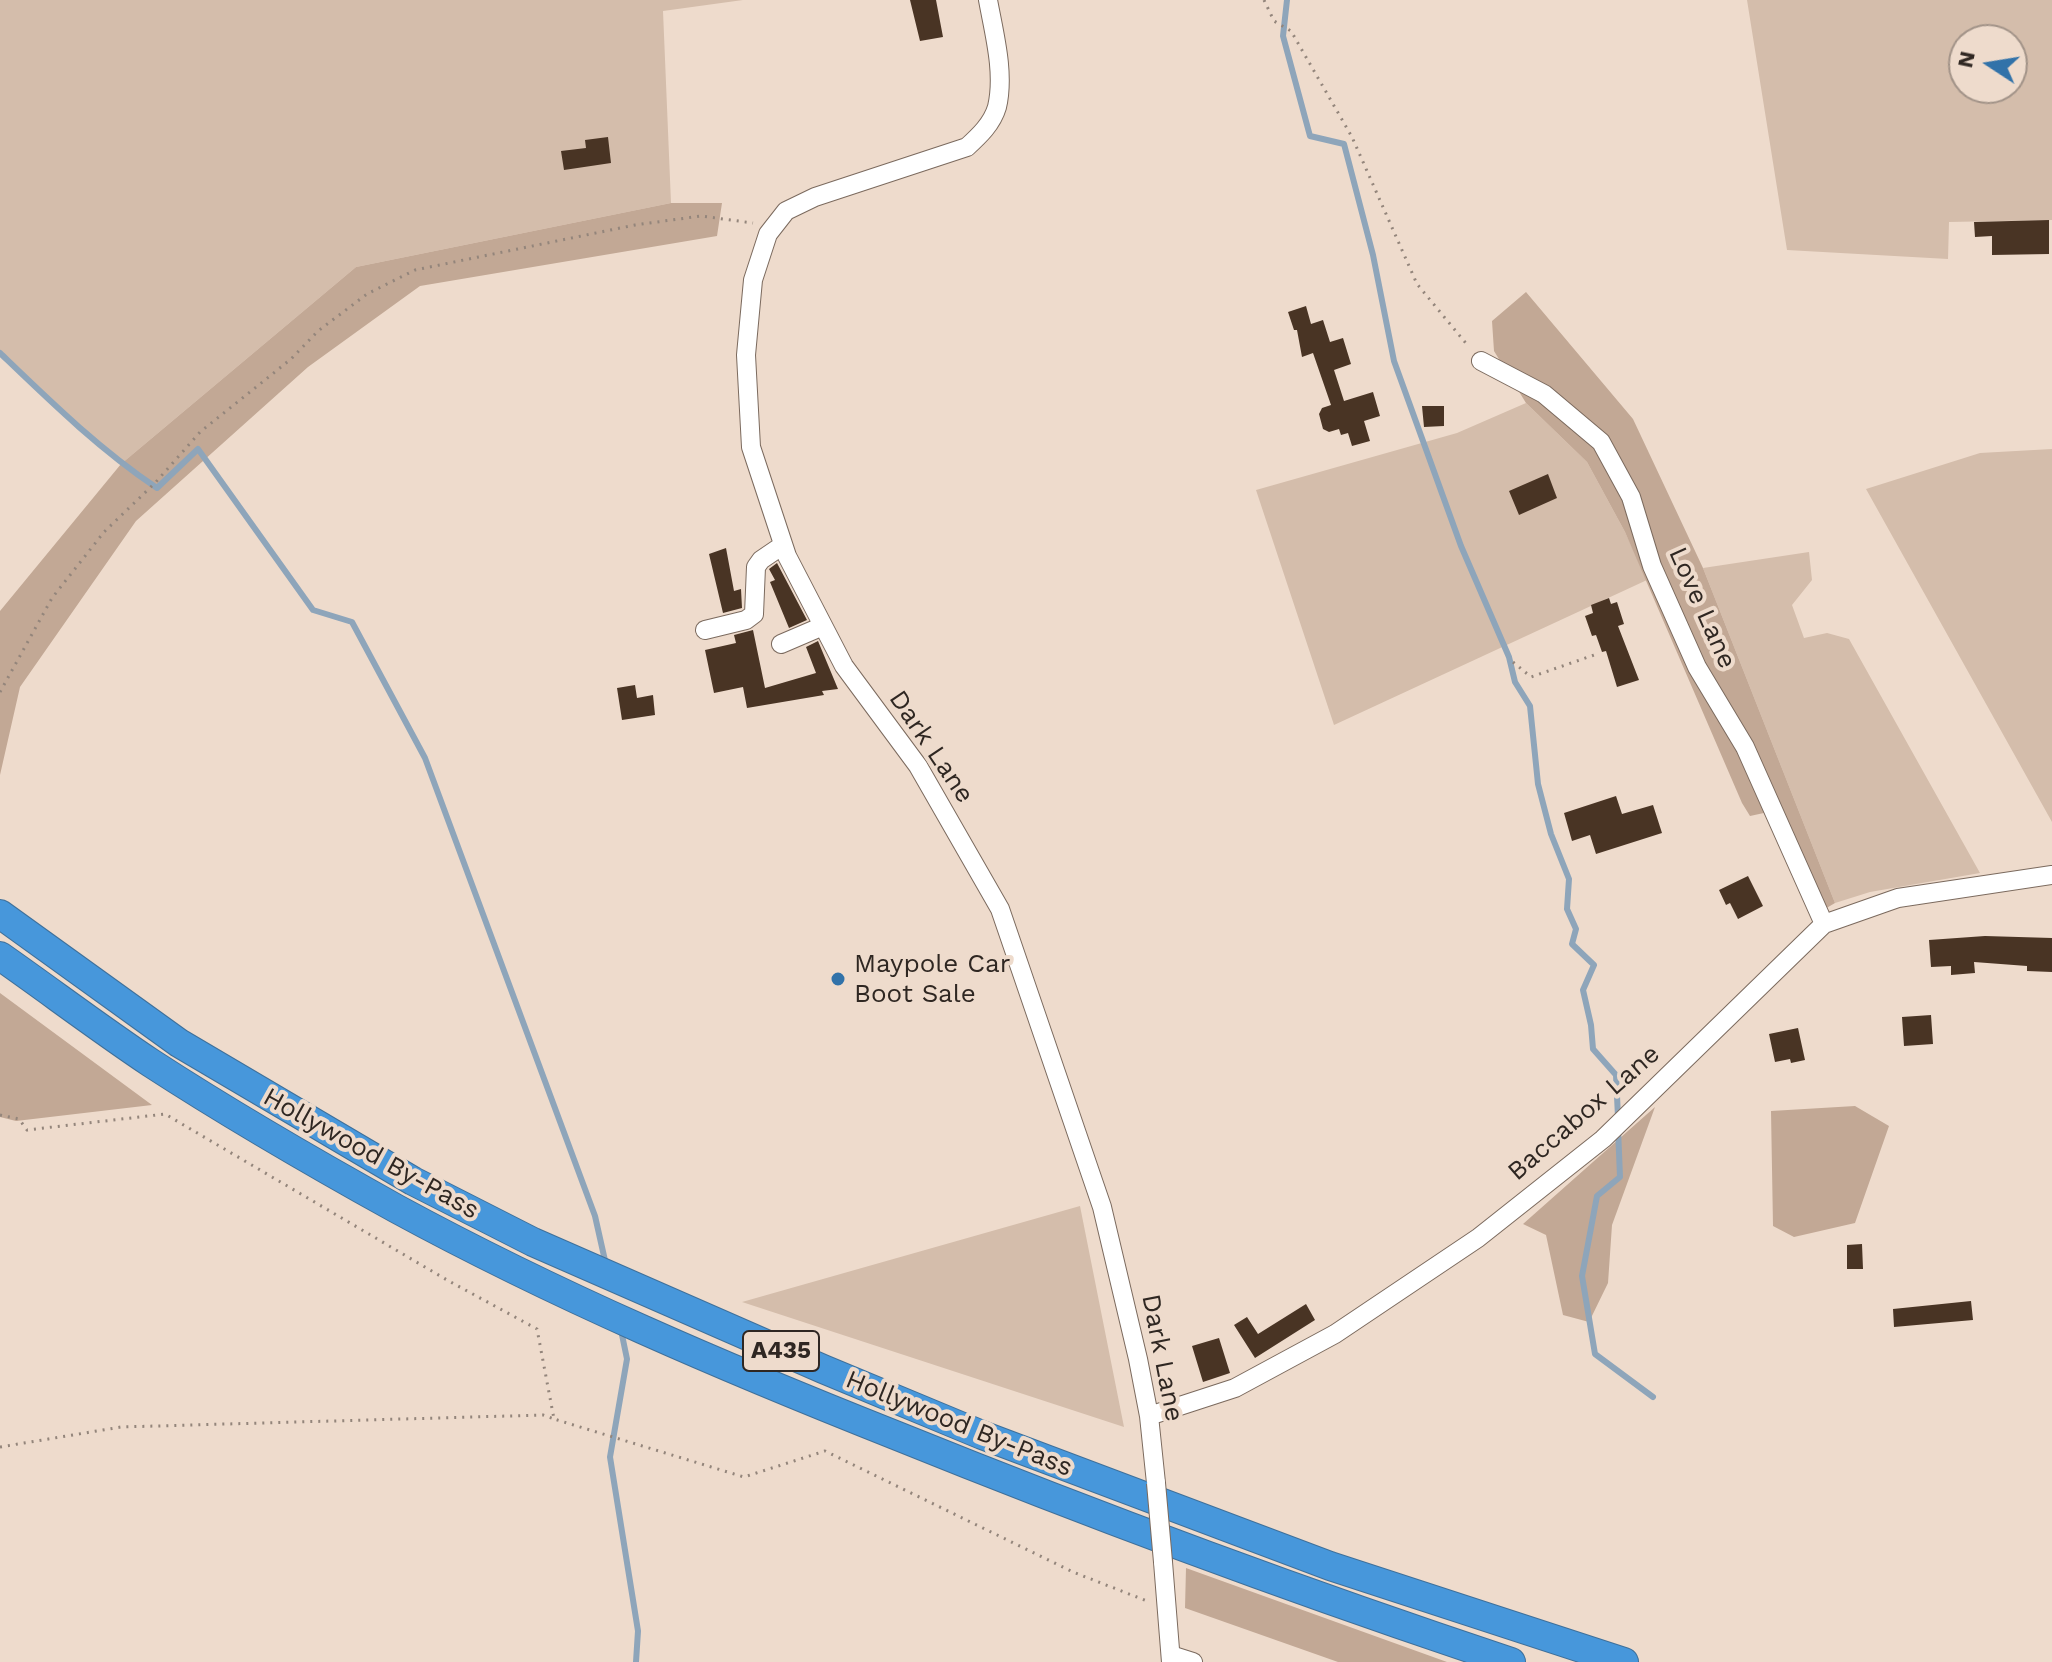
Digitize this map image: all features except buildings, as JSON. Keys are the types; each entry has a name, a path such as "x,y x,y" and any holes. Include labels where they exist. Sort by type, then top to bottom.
{"highway":[{"name":"Hollywood By-Pass","path":"0,914 192,1051 413,1181 533,1242 982,1435 1330,1566 1624,1662"},
{"name":"Hollywood By-Pass","path":"0,956 150,1062 267,1134 399,1210 521,1273 795,1395 970,1466 1327,1601 1511,1662"}],"street":[{"name":"Dark Lane","path":"988,0 999,77 997,108 986,129 967,147 815,197 786,211 768,234 753,280 746,355 751,447 783,545 844,666 918,766 1000,909 1102,1207 1138,1359 1149,1416 1171,1658"},
{"name":"Love Lane","path":"1481,361 1544,394 1601,442 1631,497 1652,566 1697,667 1745,747 1824,924"},
{"path":"705,630 746,620 754,614 756,567 783,545"},
{"path":"781,644 823,626"},
{"name":"Baccabox Lane","path":"1149,1416 1235,1388 1335,1334 1478,1238 1603,1139 1824,924 1898,898 2052,875"},
{"path":"1171,1658 1193,1662"}],"path":[{"path":"1264,0 1274,21 1291,31 1352,137 1417,284 1481,361"},
{"path":"0,692 52,598 104,532 155,483 200,432 291,359 318,331 367,294 415,270 635,225 701,216 757,223 768,234"},
{"path":"1513,662 1531,677 1594,655"},
{"path":"0,1115 19,1119 27,1130 165,1114 447,1280 537,1329 554,1419"},
{"path":"0,1447 121,1427 543,1415 744,1477 825,1451 1073,1572 1168,1609"}],"shaded area":[{"path":"0,0 743,0 663,11 671,203 356,267 121,464 0,353"},
{"path":"1747,0 2052,0 2052,220 1949,222 1948,259 1787,250"},
{"path":"671,203 722,203 717,236 420,286 308,367 136,521 20,687 0,775 0,611 121,464 356,267"},
{"path":"1526,292 1633,419 1703,568 1835,903 1818,913 1773,811 1750,816 1742,803 1625,532 1587,462 1526,403 1494,351 1492,321"},
{"path":"1526,403 1587,462 1647,580 1334,725 1256,490 1457,433"},
{"path":"2052,449 2052,822 1866,489 1980,453"},
{"path":"1809,552 1812,580 1792,605 1804,638 1827,633 1849,639 1980,873 1870,892 1835,903 1703,568"},
{"path":"0,993 152,1105 16,1121 0,1117"},
{"path":"1855,1106 1889,1126 1855,1223 1794,1237 1773,1226 1771,1111"},
{"path":"1655,1107 1612,1225 1608,1283 1589,1322 1563,1315 1546,1235 1523,1224"},
{"path":"1080,1206 1124,1427 742,1302"},
{"path":"1186,1568 1447,1662 1338,1662 1185,1608"}],"waterway":[{"path":"1287,0 1283,36 1310,136 1344,144 1373,255 1394,361 1461,546 1509,657 1515,682 1530,706 1538,784 1551,834 1569,879 1567,909 1576,929 1572,944 1594,965 1583,990 1593,1049 1616,1075 1618,1117"},
{"path":"0,353 95,441 157,488 198,449 313,610 352,622 425,758 595,1216 606,1265"},
{"path":"1618,1128 1620,1177 1597,1196 1582,1276 1595,1354 1653,1397"},
{"path":"621,1330 627,1359 610,1457 638,1631 636,1662"}],"place":[{"name":"Maypole Car Boot Sale","path":"838,979"}]}
